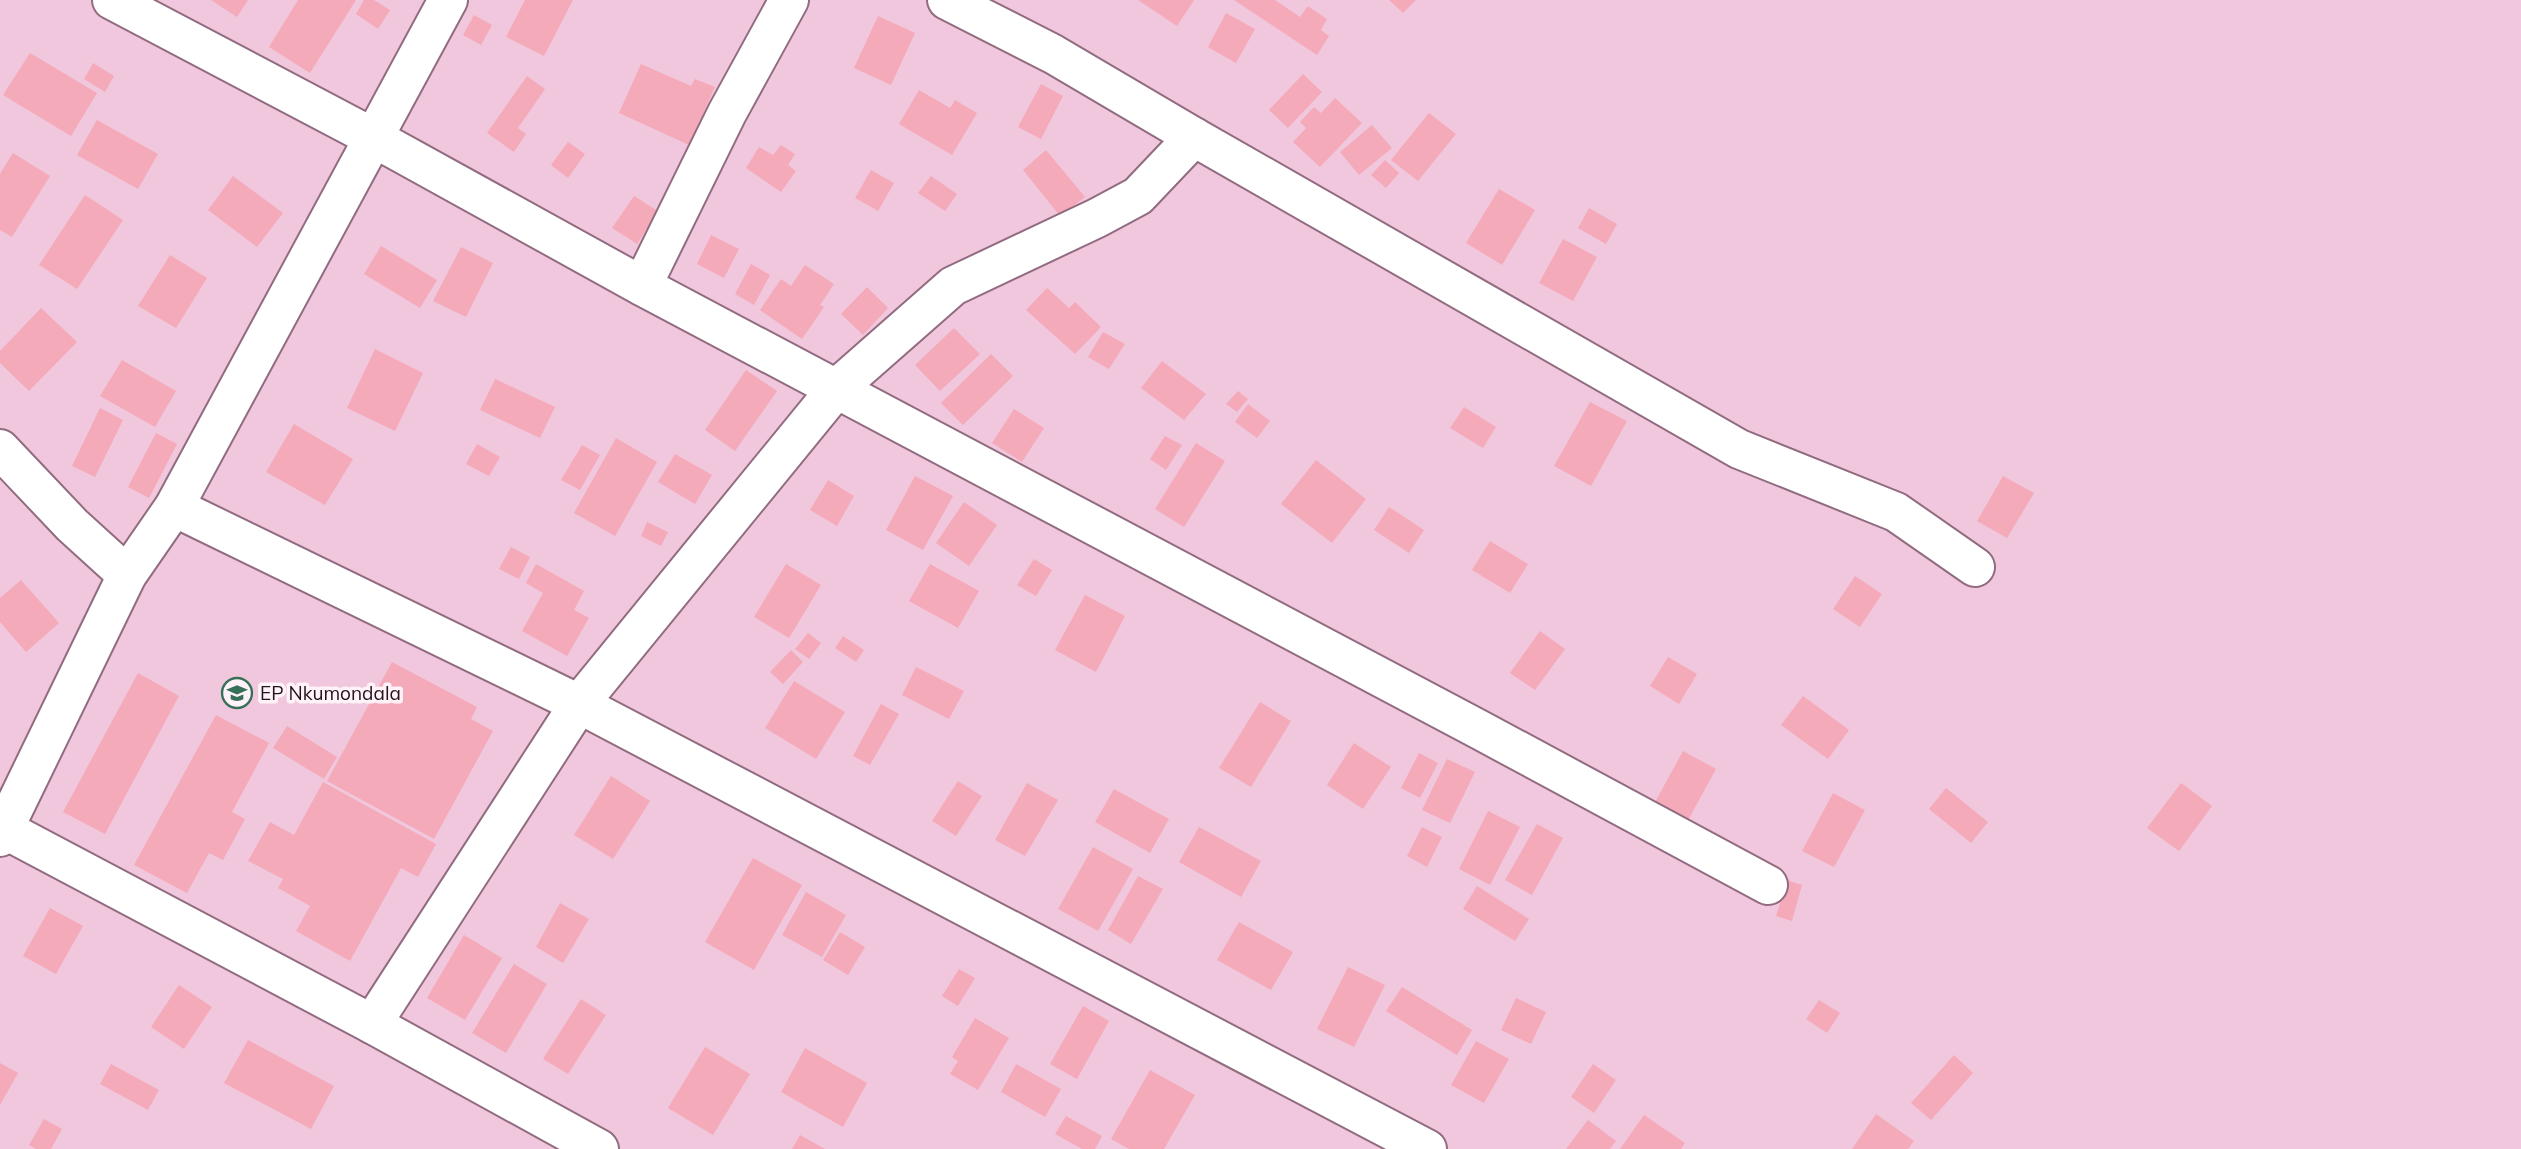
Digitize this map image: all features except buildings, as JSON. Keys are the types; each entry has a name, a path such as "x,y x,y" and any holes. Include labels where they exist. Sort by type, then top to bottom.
{"street":[{"path":"112,0 374,138 642,286 1768,885"},
{"path":"448,0 174,507 127,575 2,831 372,1024 599,1149"},
{"path":"642,286 727,113 789,0"},
{"path":"947,0 1053,54 1739,449 1896,512 1975,567"},
{"path":"372,1024 579,704 837,388 953,286 1139,196 1194,137"},
{"path":"0,449 72,525 127,575"},
{"path":"174,507 579,704 1427,1149"}],"place":[{"name":"EP Nkumondala","path":"237,693"}]}
